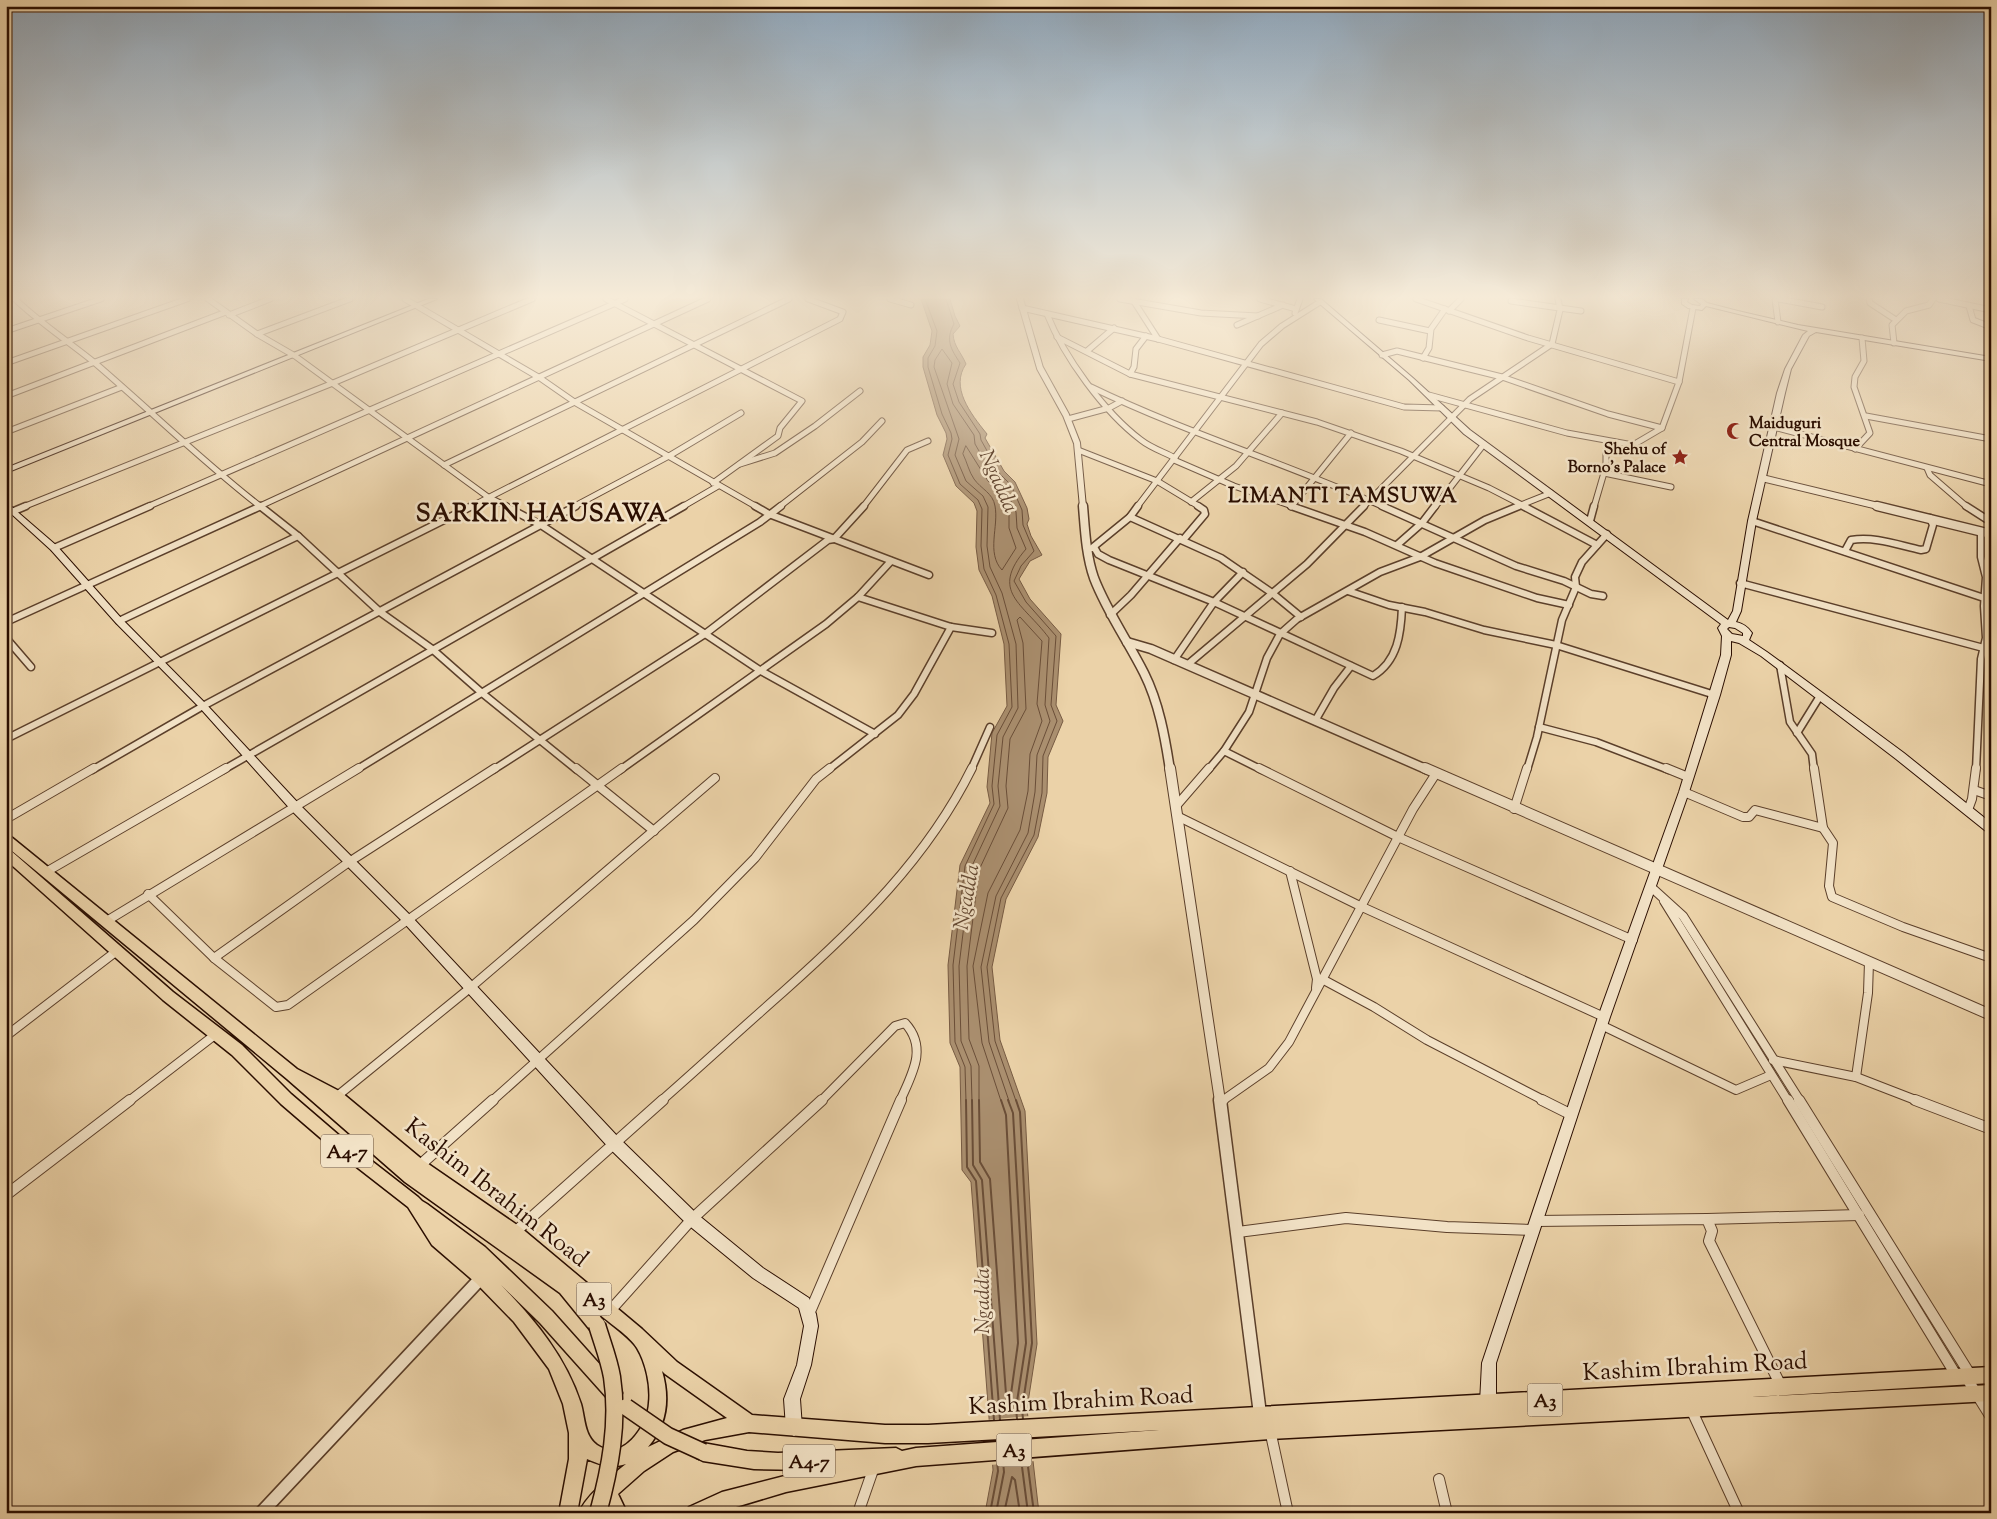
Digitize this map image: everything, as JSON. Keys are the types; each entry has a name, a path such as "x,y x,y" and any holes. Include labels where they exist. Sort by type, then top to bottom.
{"highway":[{"name":"A4-7","path":"6,839 292,1074 410,1177 566,1287 597,1325"},
{"name":"A4-7","path":"6,853 168,996 237,1050 286,1099 336,1142 479,1253 572,1344 626,1407 668,1436 703,1452 758,1461 922,1457"},
{"name":"Kashim Ibrahim Road","path":"292,1074 336,1097 419,1166 515,1232 671,1368 749,1423 794,1428 928,1434 1260,1414 1684,1393 1991,1375"},
{"name":"A4-7","path":"413,1202 438,1239 482,1277 520,1316 555,1363 572,1404 578,1433 578,1459 568,1513"},
{"name":"A3","path":"597,1325 612,1375 615,1413 611,1458 598,1513"},
{"path":"578,1433 591,1451 604,1457 622,1457 641,1445 650,1434 658,1407 658,1390 654,1370 643,1342"},
{"name":"Kashim Ibrahim Road","path":"695,1513 722,1501 786,1483 922,1457 1270,1430 1984,1394"},
{"path":"588,1513 607,1491 652,1453 699,1433 749,1423"},
{"path":"607,1491 618,1513"}],"main road":[{"path":"6,471 259,370"},
{"path":"1399,370 1453,419 1484,444 1607,534 1726,625 1744,636 1764,654 1991,828"},
{"path":"1744,636 1737,612 1740,583 1752,521 1788,370"},
{"path":"9,507 54,548 120,621 249,754 296,808 408,920 616,1144 692,1219 758,1272 804,1303 809,1314 811,1326 804,1365 792,1399 794,1428"},
{"path":"1488,1403 1489,1363 1603,1021 1684,792 1726,655 1726,625 1737,612"},
{"path":"1727,636 1744,636"},
{"path":"1726,655 1744,636"}],"street":[{"path":"6,396 74,370"},
{"path":"103,370 221,476 298,536 337,575 380,612 432,649 482,693 654,831"},
{"path":"314,370 488,497 541,525 761,671 875,734"},
{"path":"9,507 185,442 364,370"},
{"path":"54,548 463,370"},
{"path":"526,370 576,403 623,428 716,485 769,514 929,575"},
{"path":"6,622 557,370"},
{"path":"444,465 645,370"},
{"path":"6,738 337,575 738,370"},
{"path":"46,872 432,649 593,560 716,485 735,467 778,436 780,428 802,402 742,370"},
{"path":"1041,370 1068,419 1078,450 1090,549 1101,597 1144,673 1165,735 1179,817 1220,1102 1260,1414"},
{"path":"1079,370 1109,408 1140,440 1219,481 1346,525 1420,557 1484,581 1537,598 1569,605"},
{"path":"1122,370 1130,374 1221,400 1282,413 1351,433 1458,475 1521,505 1597,545"},
{"path":"1130,374 1132,370"},
{"path":"1090,549 1130,518 1221,400 1241,370"},
{"path":"1271,370 1404,407 1442,408"},
{"path":"1472,370 1502,377 1608,414 1662,428"},
{"path":"1187,666 1243,616 1307,564 1413,456 1453,419 1464,405 1513,370"},
{"path":"1639,370 1679,382"},
{"path":"1429,395 1567,433 1633,444 1653,435 1662,428 1679,382 1681,370"},
{"path":"1855,449 1870,432 1854,384 1855,375 1861,370"},
{"path":"6,432 122,387"},
{"path":"1091,387 1149,415 1314,477 1516,566 1603,596"},
{"path":"735,467 776,453 860,391"},
{"path":"1068,419 1109,408 1122,401"},
{"path":"6,819 203,706 669,456 741,413"},
{"path":"1191,502 1219,481 1248,453 1282,413"},
{"path":"1866,416 1991,439"},
{"path":"105,922 148,894 296,808 769,514 862,442 882,421"},
{"path":"1774,427 1991,484"},
{"path":"1292,507 1314,477 1351,433"},
{"path":"214,958 349,862 539,738 705,634 828,540 834,539 862,510 907,450 928,441"},
{"path":"1590,522 1604,473 1606,450 1614,442"},
{"path":"1396,545 1422,524 1445,497 1458,475 1484,444"},
{"path":"1078,450 1157,481 1204,510 1205,514 1110,615"},
{"path":"1928,468 1930,475 1970,510 1991,522"},
{"path":"1604,473 1671,487"},
{"path":"1762,478 1991,534"},
{"path":"1177,805 1224,752 1249,712 1256,696 1267,658 1280,634 1301,617 1380,572 1420,557 1485,520 1551,493"},
{"path":"1130,518 1221,558 1272,592 1301,617"},
{"path":"1845,551 1851,540 1858,538 1881,540 1921,550 1926,549 1933,525 1930,518"},
{"path":"1752,521 1986,599"},
{"path":"1968,810 1974,790 1981,659 1987,649 1984,625 1986,577 1981,557 1981,532"},
{"path":"1514,809 1531,760 1562,620 1576,587 1575,577 1582,562 1607,534"},
{"path":"120,621 298,536"},
{"path":"1090,549 1109,560 1214,602 1372,676 1381,670 1398,643 1402,632 1402,608"},
{"path":"148,894 214,958 276,1007 288,1005 761,671 858,597 891,561"},
{"path":"1174,660 1214,602 1243,572"},
{"path":"1740,583 1987,649"},
{"path":"1348,591 1402,608 1505,635 1556,645 1715,695"},
{"path":"858,597 951,627 992,632"},
{"path":"419,1166 700,913 755,858 816,779 898,715 914,694 951,627"},
{"path":"6,638 31,667"},
{"path":"1127,642 1151,649 1435,775 1991,1016"},
{"path":"1780,665 1790,722 1812,754 1823,828 1832,843 1829,886 1832,897 1903,927 1991,958"},
{"path":"1315,721 1334,688 1351,666"},
{"path":"1797,733 1820,696"},
{"path":"515,1232 616,1144 848,934 892,890 920,856 930,837 938,830 955,805 990,727"},
{"path":"1539,727 1571,733 1688,777"},
{"path":"1224,752 1398,837 1633,940"},
{"path":"1220,1102 1269,1068 1289,1042 1360,906 1435,775"},
{"path":"336,1097 470,988 715,778"},
{"path":"1974,790 1991,796"},
{"path":"1684,792 1743,817 1749,816 1755,810 1823,828"},
{"path":"1179,817 1360,906 1603,1021 1736,1090 1771,1075"},
{"path":"1290,871 1317,979 1316,988"},
{"path":"1651,887 1683,916 1772,1060 1877,1222 1965,1377"},
{"path":"1662,896 1668,910 1859,1214 1965,1377 1984,1394 1991,1417"},
{"path":"6,1036 118,950"},
{"path":"1856,1077 1868,993 1869,962"},
{"path":"1322,979 1374,1006 1427,1040 1572,1115"},
{"path":"608,1312 692,1219 803,1119 895,1026 905,1023 914,1031 919,1046 912,1073 809,1314"},
{"path":"6,1195 216,1034"},
{"path":"1772,1060 1856,1077 1991,1130"},
{"path":"1238,1232 1346,1218 1447,1227 1535,1226 1859,1214"},
{"path":"1707,1219 1712,1231 1709,1241 1781,1386"},
{"path":"261,1513 482,1277"},
{"path":"1684,1393 1739,1513"},
{"path":"1270,1430 1288,1513"},
{"path":"858,1513 874,1466"},
{"path":"1439,1479 1447,1513"}],"water":[{"name":"Ngadda","path":"924,370 963,370 960,382 964,400 987,434 985,438 1004,471 1015,482 1027,508 1029,519 1027,524 1031,536 1042,555 1030,561 1019,579 1030,599 1061,634 1056,705 1063,721 1048,757 1047,793 1038,837 1006,899 992,967 1000,1040 1025,1111 1037,1344 1027,1409 1039,1513 985,1513 993,1470 971,1182 962,1170 960,1067 950,1043 948,965 960,865 990,803 987,787 992,733 1007,706 1004,644 992,596 979,570 976,547 977,511 974,503 956,486 943,455 947,439 937,415"}],"pier":[{"path":"1030,1416 1035,1461 990,1465 986,1420"}],"place":[{"name":"Maiduguri Central Mosque","path":"1735,431"},
{"name":"Shehu of Borno's Palace","path":"1680,457"}],"district":[{"name":"LIMANTI TAMSUWA","path":"1343,495"},
{"name":"SARKIN HAUSAWA","path":"542,512"}]}
